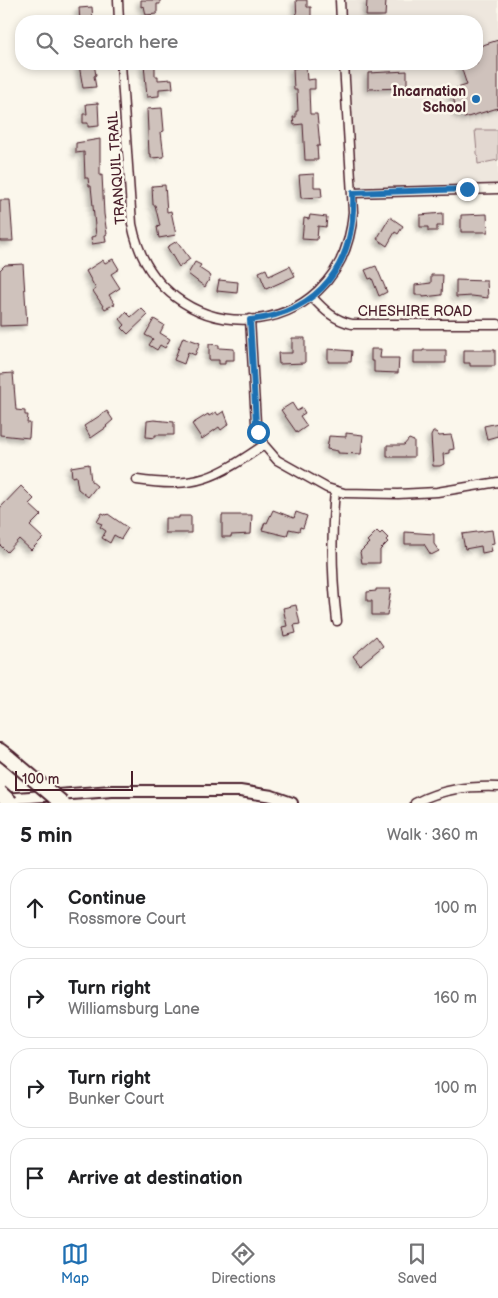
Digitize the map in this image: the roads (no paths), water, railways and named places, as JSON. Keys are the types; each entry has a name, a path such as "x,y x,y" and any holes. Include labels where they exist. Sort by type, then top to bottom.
{"highway":[{"path":"5,754 62,803"}],"street":[{"path":"118,0 119,15"},
{"path":"340,0 341,15"},
{"name":"TRANQUIL TRAIL","path":"122,70 132,224 138,249 159,282 168,291 193,308 225,318 250,320 290,310 312,297 331,277 346,251 352,225 353,193 344,70"},
{"path":"353,193 498,189"},
{"name":"CHESHIRE ROAD","path":"312,297 327,313 336,319 352,324 498,324"},
{"path":"250,320 256,423 264,446 277,460 327,488 354,494 437,492 498,482"},
{"path":"137,480 178,483 205,479 230,468 264,446"},
{"path":"335,491 333,524 334,589 337,622"},
{"path":"415,803 449,790 498,787"},
{"path":"4,799 112,791 240,791 272,796 292,803"}],"place":[{"name":"Incarnation School","path":"476,99"}]}
